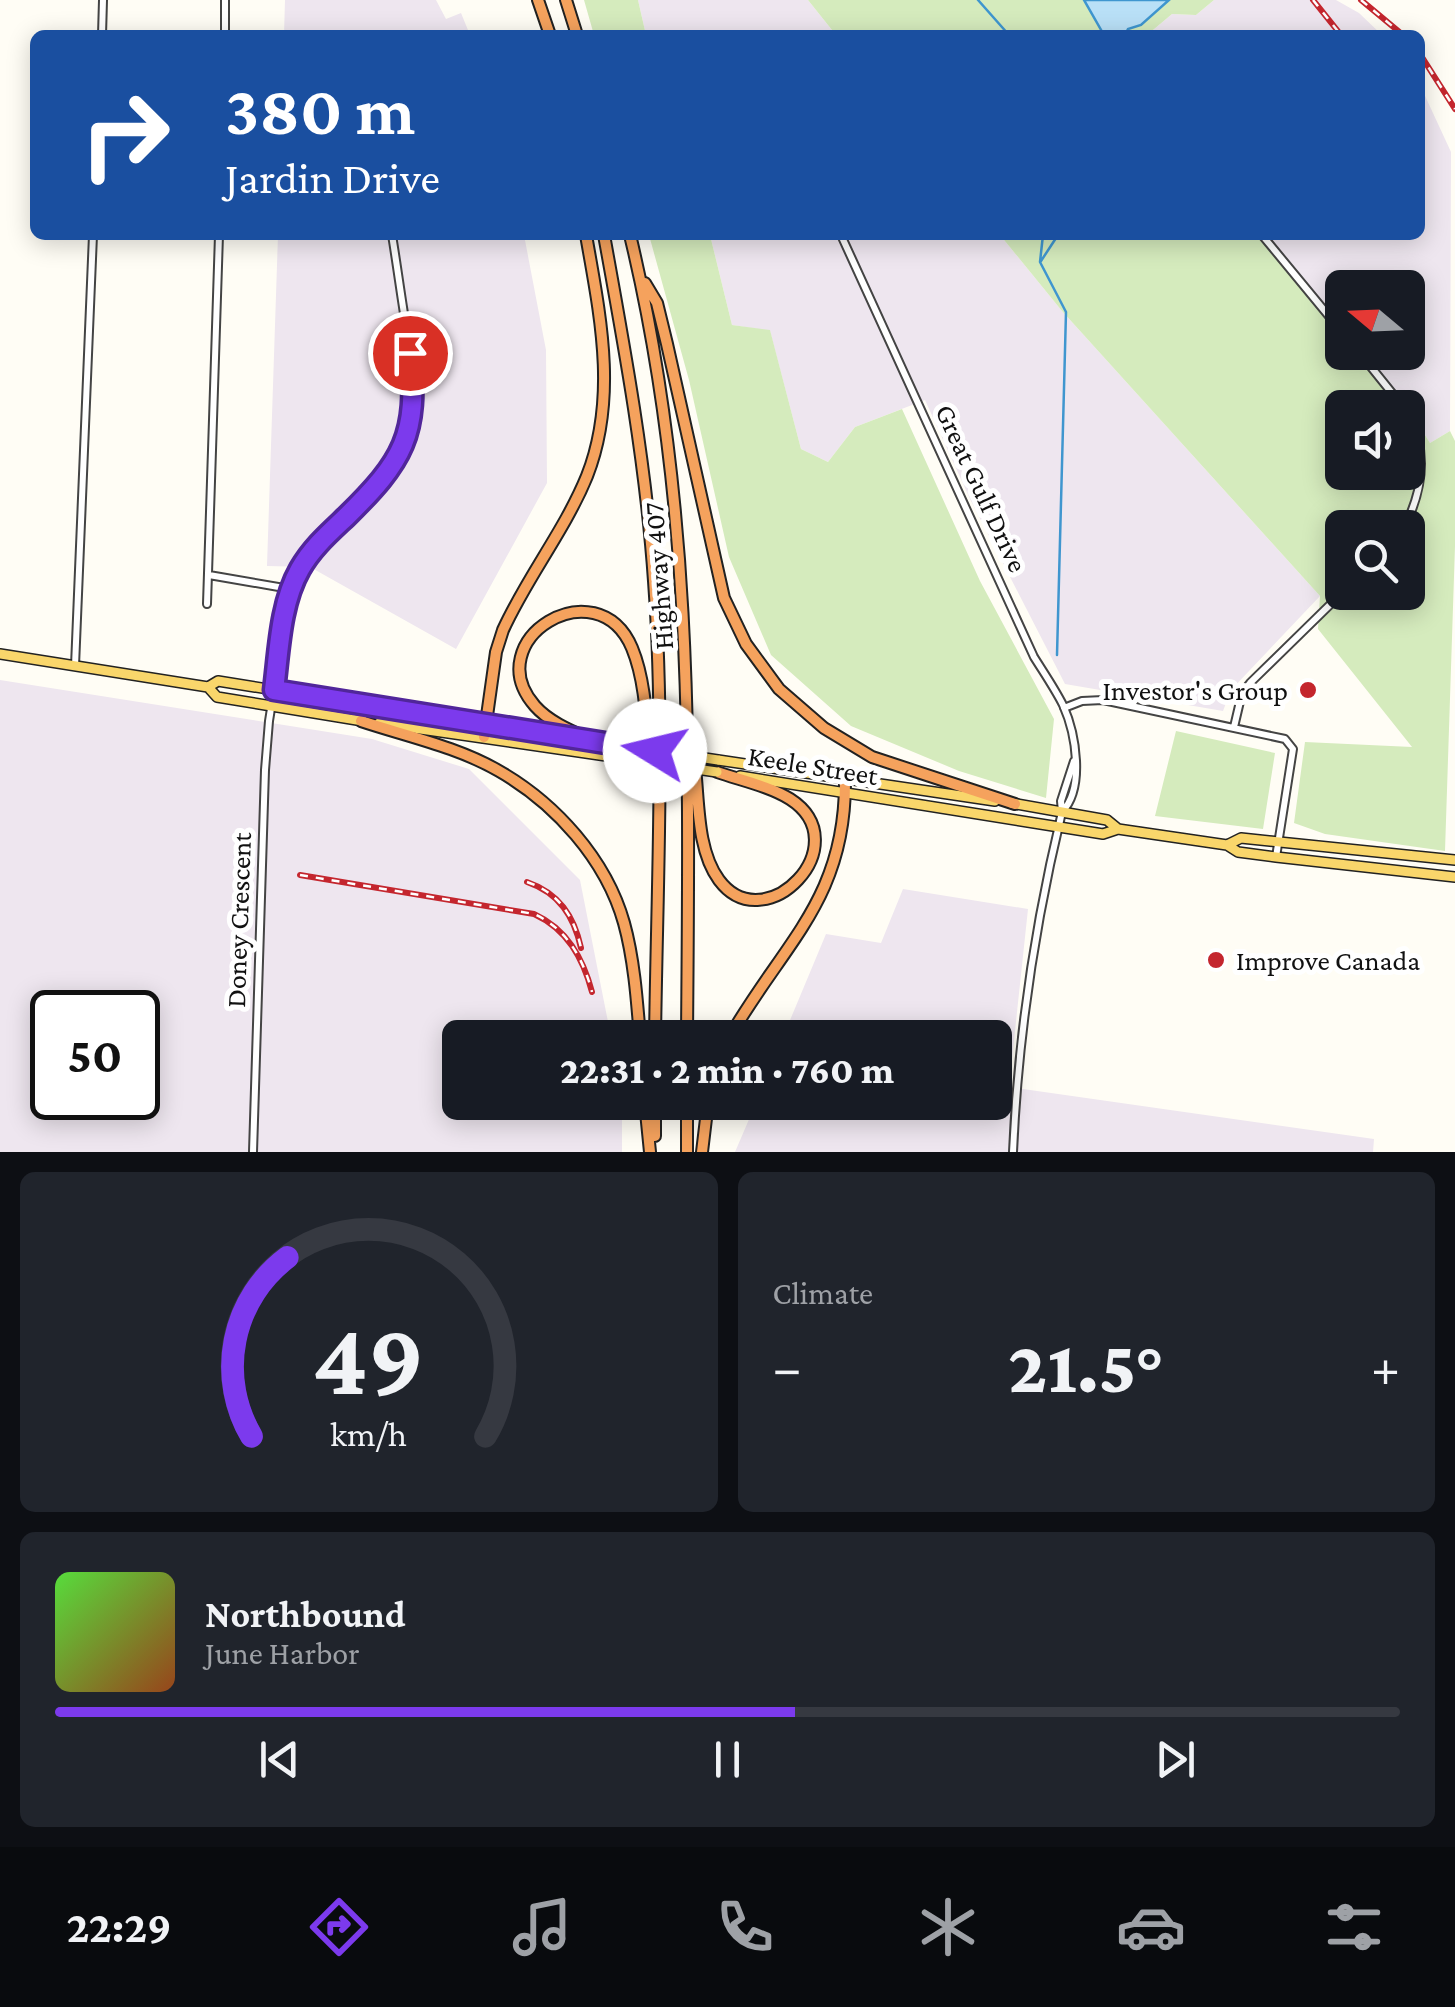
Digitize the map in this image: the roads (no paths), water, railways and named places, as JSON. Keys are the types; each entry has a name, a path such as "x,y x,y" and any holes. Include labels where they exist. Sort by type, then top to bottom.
{"highway":[{"path":"538,0 548,30"},
{"path":"566,0 576,30"},
{"path":"484,737 496,652 503,630 573,504 598,439 605,400 604,358 587,240"},
{"name":"Highway 407","path":"605,240 635,416 652,551 658,661 655,1020"},
{"name":"Highway 407","path":"631,240 660,386 679,529 690,726 688,1020"},
{"path":"640,273 657,303 724,598 746,644 779,688 824,728 872,756 1015,804"},
{"path":"594,741 547,717 524,688 520,668 525,646 537,627 552,616 596,614 613,624 632,648 657,821"},
{"path":"361,720 498,770 537,797 576,835 601,872 624,922 638,1020"},
{"path":"690,726 709,863 717,878 732,892 753,899 776,896 796,883 809,868 814,847 809,822 789,798 718,766"},
{"path":"742,1020 822,897 833,867 846,786"},
{"path":"648,1120 652,1152"},
{"path":"652,1152 654,1120"},
{"path":"687,1120 687,1152"},
{"path":"702,1152 706,1120"}],"main road":[{"name":"Keele Street","path":"0,654 208,687 218,682 274,690 594,741 1103,834 1118,829 1227,844 1238,852 1455,877"},
{"name":"Keele Street","path":"208,687 216,697 361,720 620,758 718,766"},
{"name":"Keele Street","path":"846,786 1015,804 1107,820 1118,829"},
{"name":"Keele Street","path":"1227,844 1241,838 1455,860"}],"street":[{"path":"102,30 103,0"},
{"path":"224,30 225,0"},
{"path":"76,666 94,240"},
{"path":"207,604 219,240"},
{"path":"209,575 290,588 317,543 389,471 407,436 414,406 414,377 393,240"},
{"name":"Great Gulf Drive","path":"843,240 1034,657 1064,708 1074,761 1061,801 1062,812 1029,972 1013,1152"},
{"path":"1266,240 1325,311"},
{"path":"1373,370 1390,390"},
{"name":"Doney Crescent","path":"252,1152 265,770 290,588"},
{"path":"1234,727 1242,693 1326,610"},
{"path":"1064,708 1082,701 1104,700 1285,739 1293,749 1276,857"}],"water":[{"path":"1084,0 1169,0 1141,25 1128,30 1101,30"}],"waterway":[{"path":"978,0 1005,30"},
{"path":"1042,240 1040,262 1066,312 1057,655"},
{"path":"1041,261 1055,240"}],"railway":[{"path":"1313,0 1337,30"},
{"path":"1361,0 1397,30"},
{"path":"1425,62 1455,109"},
{"path":"300,875 534,914 556,928 572,946 592,992"},
{"path":"527,882 548,892 563,907 581,948"}],"place":[{"name":"Investor's Group","path":"1308,690"},
{"name":"Improve Canada","path":"1216,960"}]}
